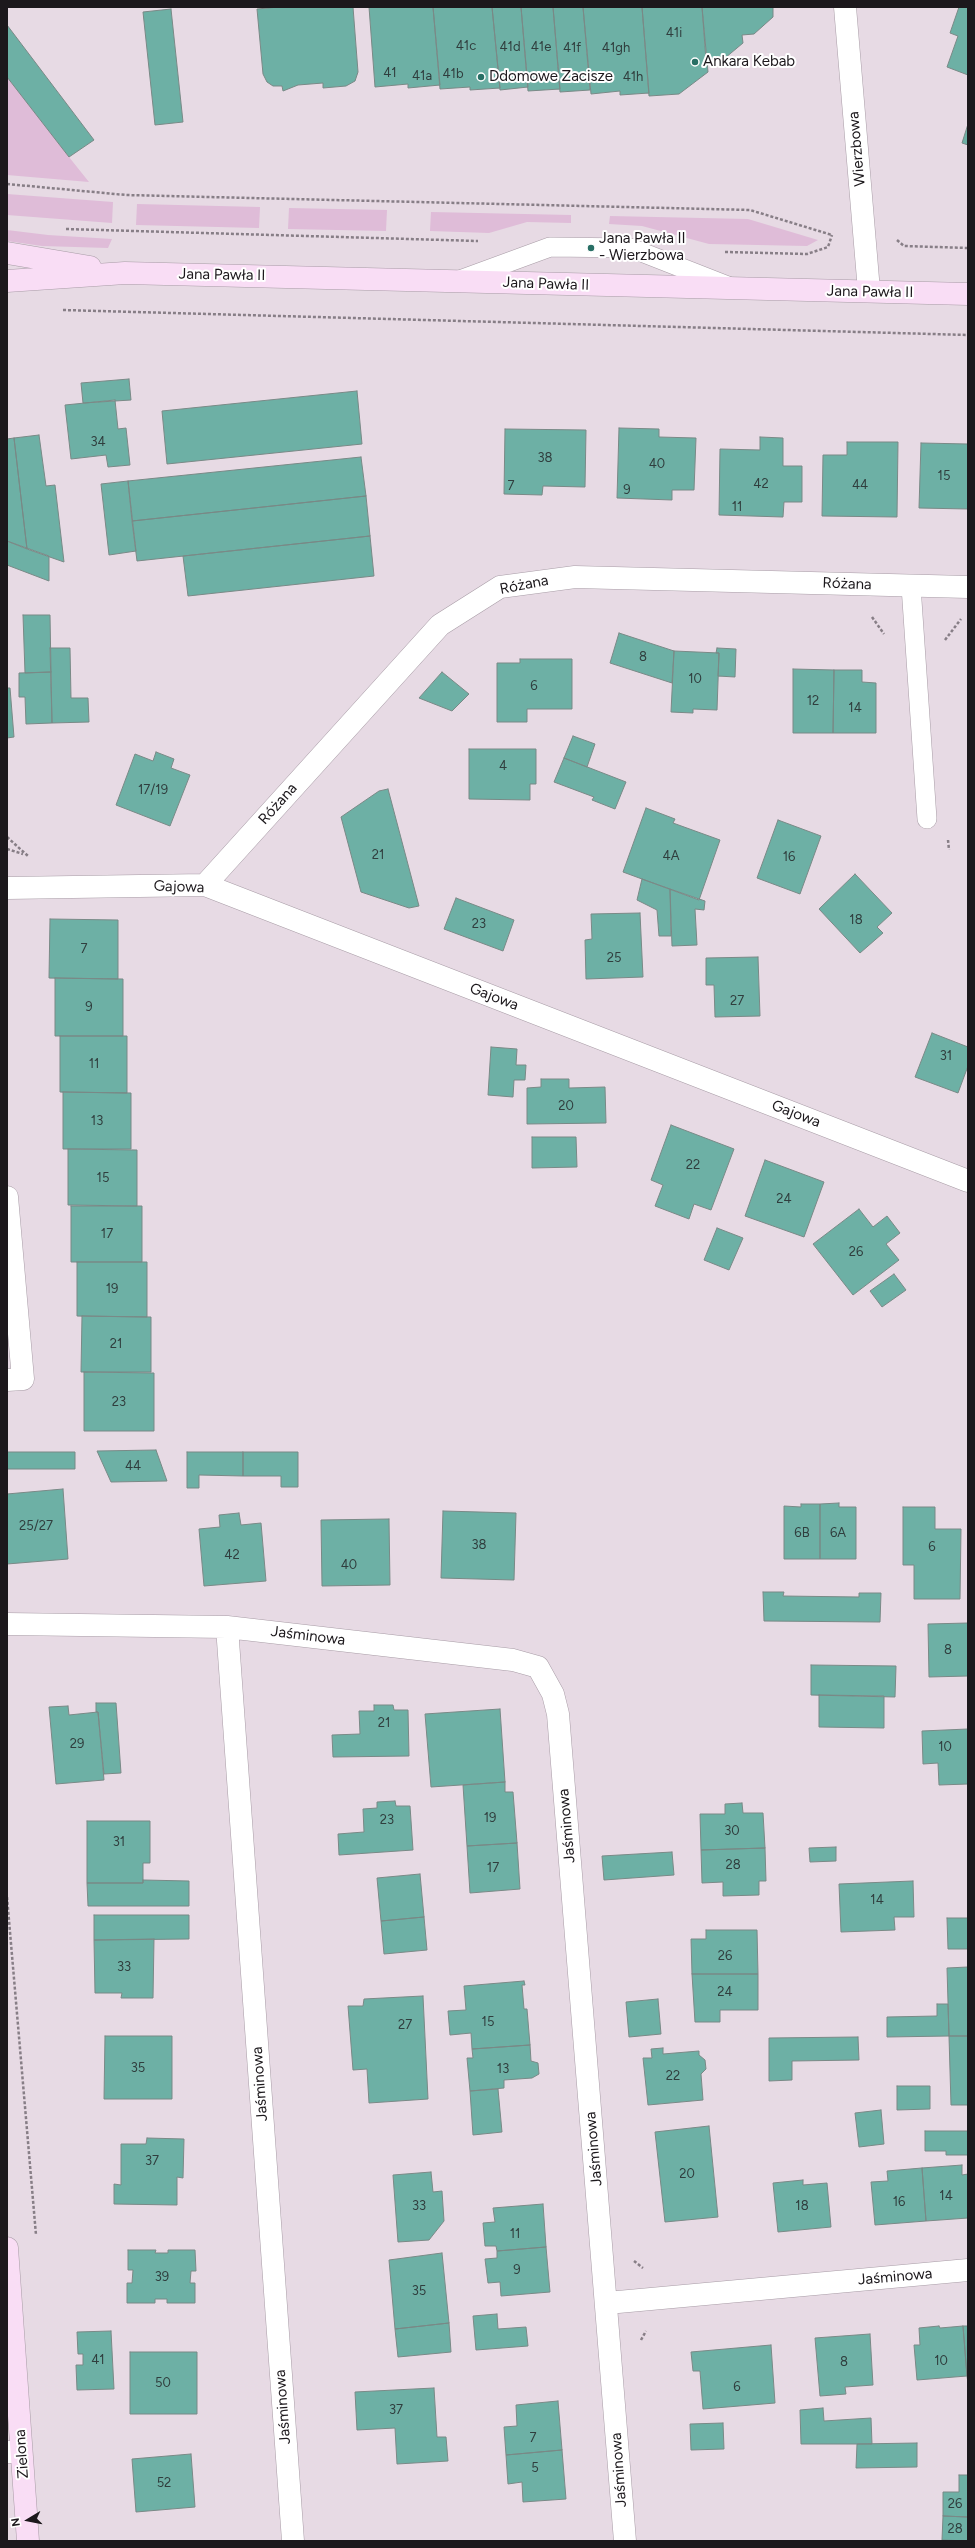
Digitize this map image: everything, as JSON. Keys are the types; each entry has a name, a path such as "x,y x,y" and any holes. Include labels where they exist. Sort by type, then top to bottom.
{"street":[{"name":"Wierzbowa","path":"845,7 869,291"},
{"name":"Jana Pawła II","path":"7,253 125,273"},
{"name":"Jana Pawła II","path":"7,281 125,273 968,294"},
{"name":"Różana","path":"205,885 440,625 500,587 575,577 968,587"},
{"name":"Gajowa","path":"7,888 205,885 968,1181"},
{"path":"7,1197 23,1379 7,1380"},
{"name":"Jaśminowa","path":"7,1624 227,1627 513,1660 538,1667 553,1694 559,1722 607,2302 625,2541"},
{"name":"Jaśminowa","path":"227,1627 293,2541"},
{"name":"Zielona","path":"7,2248 14,2452 28,2541"},
{"name":"Jaśminowa","path":"607,2302 968,2270"}],"lane":[{"path":"456,281 550,247 631,248 735,289"},
{"path":"911,586 927,819"}],"path":[{"path":"7,184 126,194 750,210 832,235 864,235 887,232 904,246 968,248"},
{"path":"722,252 807,254 828,247 832,235 832,228"},
{"path":"60,229 481,241"},
{"path":"55,310 968,335"},
{"path":"871,614 888,641"},
{"path":"7,849 23,854"},
{"path":"7,1897 36,2236"},
{"path":"632,2259 648,2272"},
{"path":"640,2342 646,2331 652,2327"}],"shaded area":[{"path":"7,77 69,157 89,182 7,175"},
{"path":"7,194 113,202 112,223 7,215"},
{"path":"137,204 260,207 259,228 136,225"},
{"path":"289,208 387,210 386,231 288,229"},
{"path":"431,212 571,215 571,223 527,222 489,233 430,231"},
{"path":"610,216 748,219 818,240 807,246 709,244 642,226 609,224"},
{"path":"7,230 48,235 112,239 108,248 42,246 7,241"}],"building":[{"path":"279,7 353,7 358,72 355,81 346,86 323,88 323,83 298,85 283,91 282,86 273,86 267,82 263,74 257,9"},
{"path":"369,7 433,7 440,85 408,88 408,84 375,87"},
{"path":"433,7 492,7 500,88 470,90 470,87 440,89"},
{"path":"492,7 521,7 528,87 500,90"},
{"path":"521,7 553,7 560,89 528,91"},
{"path":"553,7 583,7 590,90 560,92"},
{"path":"583,7 642,7 649,93 620,95 620,91 591,94"},
{"path":"642,7 702,7 708,72 679,94 649,96"},
{"path":"702,7 773,7 773,17 754,34 742,35 743,43 725,58 706,60"},
{"path":"959,7 968,7 968,75 947,67 958,36 950,33"},
{"path":"171,9 183,122 155,125 143,12"},
{"path":"7,25 94,140 69,157 7,77"},
{"path":"968,124 968,145 962,143"},
{"path":"129,379 131,400 83,403 81,383"},
{"path":"357,391 362,444 167,464 162,411"},
{"path":"115,400 118,429 126,428 130,465 108,467 106,455 71,459 65,405"},
{"path":"619,428 659,429 659,437 696,438 694,490 672,490 672,500 617,498"},
{"path":"505,429 586,430 585,487 543,486 542,495 504,494"},
{"path":"39,435 46,486 55,485 64,562 27,549 14,438"},
{"path":"760,437 783,438 783,466 802,466 802,502 784,502 783,517 719,515 720,449 760,450"},
{"path":"14,438 27,549 7,541 7,439"},
{"path":"847,442 898,442 897,517 822,516 823,455 847,455"},
{"path":"921,443 968,444 968,509 919,508"},
{"path":"361,457 366,496 132,521 128,481"},
{"path":"128,481 136,551 109,555 101,484"},
{"path":"366,496 370,536 137,561 132,521"},
{"path":"370,536 374,576 188,596 183,556"},
{"path":"7,541 49,556 49,581 7,565"},
{"path":"23,615 50,615 51,672 25,673"},
{"path":"619,633 674,651 672,683 610,663"},
{"path":"50,648 70,648 71,698 88,698 89,722 52,723"},
{"path":"717,648 736,649 735,677 718,676 719,653 716,653"},
{"path":"674,651 719,653 717,710 693,709 693,713 671,712"},
{"path":"520,659 572,659 572,709 527,709 527,722 497,722 497,663 520,663"},
{"path":"793,669 834,670 833,733 793,733"},
{"path":"834,670 862,670 862,682 876,683 876,733 833,733"},
{"path":"51,672 52,723 26,724 25,697 19,697 19,673"},
{"path":"442,672 469,694 452,711 419,698"},
{"path":"7,688 10,688 14,737 7,738"},
{"path":"573,736 595,744 587,767 564,758"},
{"path":"469,749 536,749 536,784 530,784 530,800 469,799"},
{"path":"156,752 174,759 171,768 190,775 170,826 116,805 135,754 153,761"},
{"path":"564,758 626,782 615,809 592,800 594,797 554,782"},
{"path":"388,789 419,906 409,908 361,892 341,817 379,791"},
{"path":"646,808 675,819 673,823 720,840 699,900 623,872"},
{"path":"778,820 821,836 800,894 757,878"},
{"path":"855,874 892,913 877,927 883,933 860,953 819,909"},
{"path":"642,879 670,889 671,936 659,936 657,910 637,900"},
{"path":"670,889 705,901 704,910 695,909 697,945 672,946"},
{"path":"456,898 514,920 503,951 444,929"},
{"path":"640,913 643,977 586,979 585,940 592,939 591,914"},
{"path":"50,919 118,920 118,979 49,978"},
{"path":"758,957 760,1016 715,1017 714,985 706,985 706,958"},
{"path":"55,978 123,979 123,1036 55,1036"},
{"path":"932,1033 968,1047 968,1066 958,1093 915,1077"},
{"path":"60,1036 127,1036 127,1093 60,1092"},
{"path":"491,1047 517,1049 516,1065 526,1065 525,1080 514,1080 513,1097 488,1095"},
{"path":"541,1079 569,1079 569,1088 605,1087 606,1123 527,1124 527,1088 541,1087"},
{"path":"63,1092 131,1093 131,1149 63,1149"},
{"path":"671,1125 734,1149 711,1210 694,1204 689,1219 655,1206 663,1185 651,1180"},
{"path":"532,1137 576,1137 577,1167 532,1168"},
{"path":"68,1149 137,1150 137,1206 68,1205"},
{"path":"765,1160 824,1182 804,1237 745,1216"},
{"path":"71,1206 142,1206 142,1262 71,1262"},
{"path":"859,1209 873,1227 887,1216 900,1233 886,1244 899,1260 853,1295 813,1244"},
{"path":"717,1228 743,1238 729,1270 704,1260"},
{"path":"77,1262 147,1262 147,1317 77,1316"},
{"path":"894,1274 906,1290 882,1307 870,1291"},
{"path":"82,1316 151,1317 151,1372 81,1372"},
{"path":"84,1372 154,1373 154,1431 84,1431"},
{"path":"156,1450 167,1481 111,1482 97,1451"},
{"path":"7,1452 75,1452 75,1469 7,1469"},
{"path":"187,1452 243,1452 243,1476 199,1475 199,1488 187,1488"},
{"path":"243,1452 298,1452 298,1487 281,1487 281,1476 243,1476"},
{"path":"63,1489 68,1559 7,1564 7,1494"},
{"path":"839,1503 839,1507 856,1507 856,1559 820,1559 820,1504"},
{"path":"801,1504 820,1504 820,1559 784,1559 784,1506 801,1507"},
{"path":"903,1507 935,1507 935,1529 961,1529 960,1599 914,1599 914,1565 903,1565"},
{"path":"443,1511 516,1513 514,1580 441,1578"},
{"path":"239,1513 241,1525 261,1523 266,1581 204,1586 199,1529 220,1527 219,1515"},
{"path":"389,1519 390,1585 322,1586 321,1520"},
{"path":"763,1592 784,1592 783,1596 859,1597 859,1593 881,1593 880,1622 764,1621"},
{"path":"968,1623 968,1676 929,1677 928,1624"},
{"path":"811,1665 896,1666 895,1697 811,1695"},
{"path":"819,1695 884,1696 884,1728 819,1727"},
{"path":"96,1703 116,1703 121,1773 104,1774"},
{"path":"374,1705 393,1705 394,1710 408,1710 409,1756 333,1757 332,1735 360,1734 359,1711 374,1711"},
{"path":"68,1706 69,1715 98,1712 104,1780 56,1784 49,1707"},
{"path":"500,1709 505,1782 431,1787 425,1714"},
{"path":"968,1729 968,1784 939,1785 938,1763 923,1764 922,1731"},
{"path":"505,1782 505,1792 513,1792 517,1843 467,1846 463,1785"},
{"path":"395,1801 396,1806 410,1806 413,1850 339,1855 338,1834 364,1832 363,1809 377,1808 377,1802"},
{"path":"742,1803 743,1813 763,1813 765,1848 701,1850 700,1814 725,1814 725,1804"},
{"path":"87,1821 150,1821 150,1863 143,1863 143,1883 87,1883"},
{"path":"517,1843 520,1889 470,1893 467,1846"},
{"path":"836,1847 836,1861 810,1862 809,1848"},
{"path":"765,1848 766,1881 759,1881 759,1895 723,1896 723,1882 702,1883 701,1850"},
{"path":"672,1852 674,1875 604,1880 602,1856"},
{"path":"420,1874 424,1917 381,1921 377,1878"},
{"path":"143,1880 189,1881 189,1906 88,1906 87,1883 143,1883"},
{"path":"913,1881 914,1917 894,1917 895,1930 841,1932 839,1884"},
{"path":"94,1915 189,1915 189,1939 94,1940"},
{"path":"424,1917 427,1950 384,1954 381,1921"},
{"path":"947,1918 968,1918 968,1949 948,1949"},
{"path":"706,1930 757,1930 758,1974 692,1974 691,1939 706,1939"},
{"path":"154,1939 153,1998 121,1998 122,1993 95,1993 94,1940"},
{"path":"968,1967 968,2036 949,2036 947,1968"},
{"path":"692,1974 758,1974 758,2010 720,2010 720,2022 695,2022"},
{"path":"524,1981 525,1985 522,1985 524,2009 527,2009 530,2045 472,2049 471,2033 450,2035 448,2011 466,2010 464,1986"},
{"path":"423,1996 428,2099 369,2103 367,2069 353,2070 348,2006 363,2006 364,1999"},
{"path":"658,1999 661,2034 629,2037 626,2002"},
{"path":"937,2004 948,2004 949,2036 887,2037 887,2017 937,2016"},
{"path":"105,2036 172,2036 172,2099 104,2099"},
{"path":"949,2036 968,2036 968,2105 951,2105"},
{"path":"858,2037 859,2060 792,2061 792,2080 769,2081 769,2038"},
{"path":"530,2045 531,2061 538,2063 539,2074 532,2078 504,2080 504,2088 470,2091 467,2058 473,2058 472,2049"},
{"path":"663,2048 663,2054 699,2051 699,2055 705,2060 706,2069 701,2074 703,2100 648,2105 643,2058 652,2058 651,2049"},
{"path":"897,2086 930,2086 930,2109 897,2110"},
{"path":"498,2089 502,2132 473,2135 470,2091"},
{"path":"881,2110 884,2144 859,2147 855,2113"},
{"path":"709,2126 718,2217 665,2222 655,2132"},
{"path":"925,2131 968,2131 968,2155 946,2155 946,2151 925,2151"},
{"path":"147,2138 184,2139 183,2178 177,2177 177,2205 114,2204 114,2184 121,2185 121,2144 146,2144"},
{"path":"962,2165 962,2175 968,2174 968,2218 926,2221 922,2168"},
{"path":"922,2168 926,2221 875,2225 871,2182 888,2181 887,2171"},
{"path":"431,2172 433,2192 442,2191 444,2221 429,2240 398,2242 393,2175"},
{"path":"803,2180 803,2185 827,2183 831,2227 778,2232 773,2183"},
{"path":"543,2204 546,2247 497,2251 496,2246 485,2246 483,2223 495,2222 493,2208"},
{"path":"546,2247 550,2292 501,2296 500,2282 488,2283 485,2259 497,2258 497,2251"},
{"path":"128,2250 156,2250 155,2253 168,2253 168,2250 195,2250 196,2271 191,2271 190,2283 195,2283 195,2303 167,2303 167,2299 155,2299 155,2303 127,2303 127,2283 132,2283 133,2270 128,2270"},
{"path":"442,2253 449,2323 395,2329 389,2260"},
{"path":"497,2314 498,2329 526,2327 528,2346 476,2350 473,2316"},
{"path":"449,2323 451,2352 398,2357 395,2329"},
{"path":"939,2326 940,2328 963,2326 967,2376 917,2380 914,2345 920,2345 919,2328"},
{"path":"963,2326 968,2326 968,2383 967,2376"},
{"path":"111,2331 114,2389 77,2390 76,2365 83,2365 83,2354 78,2354 77,2332"},
{"path":"870,2334 873,2385 845,2387 846,2394 820,2396 815,2338"},
{"path":"771,2345 775,2403 703,2409 700,2371 693,2371 691,2352"},
{"path":"130,2352 197,2352 197,2414 130,2414"},
{"path":"434,2388 437,2437 446,2437 448,2461 397,2464 395,2428 357,2430 355,2392"},
{"path":"558,2401 562,2450 506,2455 504,2427 517,2426 516,2405"},
{"path":"823,2408 824,2421 871,2418 872,2444 801,2444 800,2410"},
{"path":"723,2423 724,2449 691,2450 690,2424"},
{"path":"917,2443 917,2467 856,2468 857,2444"},
{"path":"562,2450 566,2499 523,2502 522,2482 508,2484 506,2455"},
{"path":"191,2454 195,2507 136,2512 132,2459"},
{"path":"959,2475 968,2475 968,2517 943,2516 943,2492 959,2492"},
{"path":"943,2516 968,2517 968,2541 942,2540"}],"place":[{"name":"Ankara Kebab","path":"695,62"},
{"name":"Ddomowe Zacisze","path":"481,77"},
{"name":"Jana Pawła II - Wierzbowa","path":"591,248"}]}
